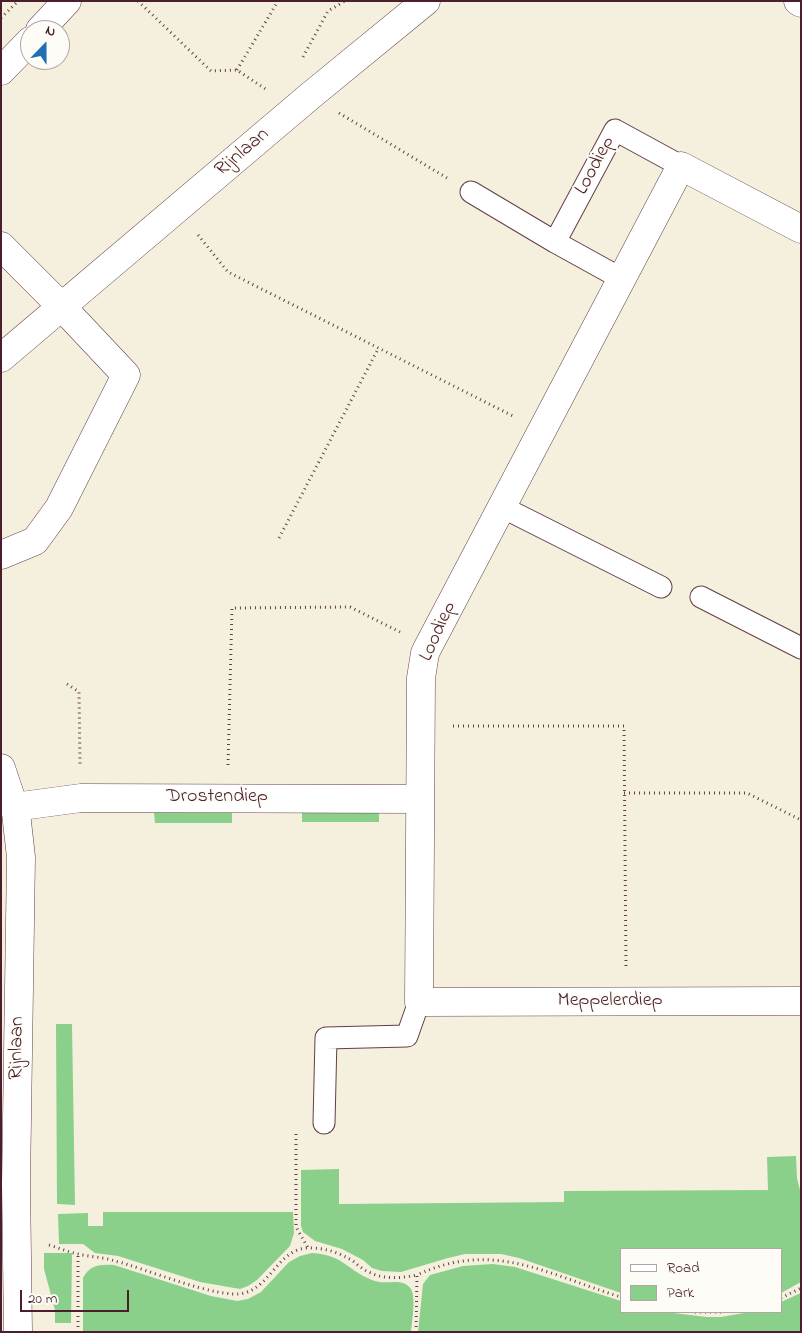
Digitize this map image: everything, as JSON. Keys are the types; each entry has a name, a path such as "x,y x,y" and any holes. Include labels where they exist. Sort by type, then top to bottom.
{"street":[{"path":"49,20 67,1"},
{"name":"Rijnlaan","path":"1,358 310,96 426,1"},
{"path":"1,71 20,51"},
{"name":"Loodiep","path":"420,799 420,678 425,653 681,166 801,229"},
{"path":"1,246 126,375 59,508 35,541 1,555"},
{"name":"Rijnlaan","path":"1,768 14,807 20,834 21,857 9,1184 17,1236 18,1332"},
{"name":"Drostendiep","path":"14,807 81,798 420,799"},
{"path":"419,1002 420,799"},
{"name":"Meppelerdiep","path":"419,1002 801,1001"}],"lane":[{"name":"Loodiep","path":"555,242 615,130 681,166"},
{"path":"471,192 622,279"},
{"path":"502,506 661,587"},
{"path":"701,597 801,648"},
{"path":"324,1123 326,1038 407,1036 419,1002"}],"path":[{"path":"1,18 18,1"},
{"path":"138,1 211,71 237,70 275,95 290,114"},
{"path":"237,70 278,1"},
{"path":"302,59 328,11 344,1"},
{"path":"310,96 471,192"},
{"path":"177,209 228,272 542,430"},
{"path":"279,538 378,349"},
{"path":"228,798 232,608 350,607 428,647"},
{"path":"67,684 79,692 81,798"},
{"path":"420,726 624,726 626,1002"},
{"path":"624,794 747,793 801,820"},
{"path":"308,1248 296,1228 296,1124 324,1123"},
{"path":"17,1236 78,1254 115,1260 216,1292 241,1294 253,1290 263,1283 292,1252 308,1248 325,1249 340,1253 369,1272 394,1278 417,1275 450,1263 482,1259 500,1260 532,1267 620,1297"},
{"path":"78,1254 78,1332"},
{"path":"416,1332 417,1275"},
{"path":"782,1298 801,1288"}],"green space":[{"path":"154,813 232,813 232,823 155,823"},
{"path":"302,813 379,813 379,822 302,822"},
{"path":"56,1024 72,1024 75,1205 57,1204"},
{"path":"796,1156 797,1178 801,1194 801,1282 782,1292 782,1248 620,1248 620,1293 519,1258 501,1254 465,1254 401,1272 382,1271 372,1268 363,1260 342,1249 315,1241 303,1232 301,1226 301,1170 339,1169 339,1204 564,1202 564,1191 768,1190 767,1157"},
{"path":"103,1212 293,1212 294,1233 290,1246 257,1280 240,1289 200,1282 118,1256 95,1253 83,1244 59,1244 58,1214 88,1213 88,1226 103,1226"},
{"path":"44,1253 72,1253 71,1323 55,1323 55,1310 44,1269"},
{"path":"312,1253 323,1254 339,1260 358,1273 375,1281 399,1282 408,1285 413,1298 411,1332 83,1332 83,1278 89,1270 96,1266 114,1265 211,1296 237,1301 248,1299 261,1292 289,1262 300,1256"},
{"path":"493,1264 515,1267 620,1301 620,1313 673,1313 721,1317 744,1313 782,1313 782,1302 801,1293 801,1332 418,1332 423,1284 430,1275 463,1266"}]}
